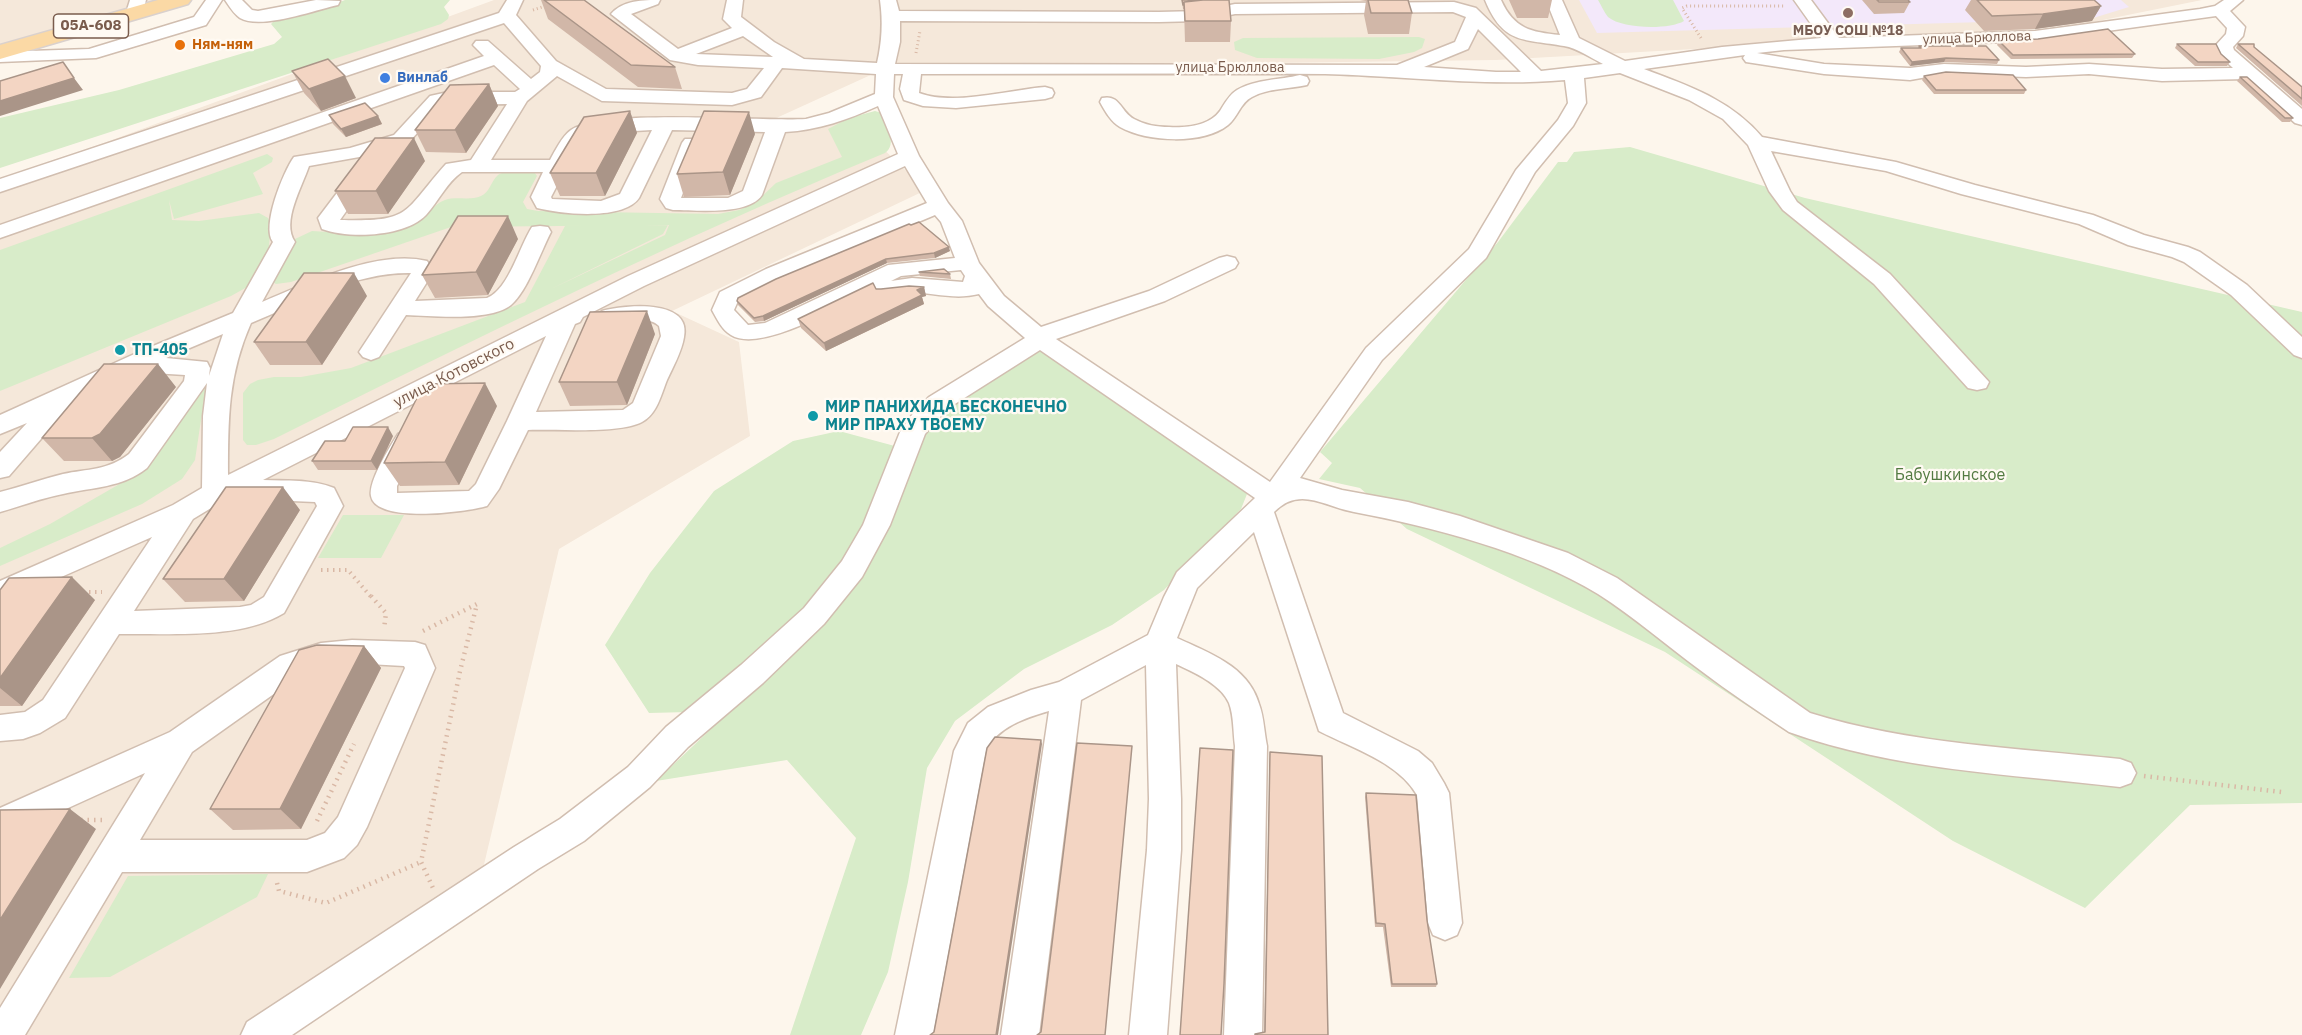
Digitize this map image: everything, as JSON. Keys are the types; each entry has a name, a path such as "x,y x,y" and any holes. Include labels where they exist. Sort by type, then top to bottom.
{"main road":[{"name":"05А-608","path":"0,55 137,7 181,0"}],"street":[{"path":"233,0 251,16 332,2"},
{"path":"651,0 626,9 620,14 678,48 739,24"},
{"path":"735,0 739,24 798,63"},
{"path":"1150,0 1156,4 1159,17"},
{"path":"1493,0 1502,19 1578,74"},
{"path":"1148,1035 1164,850 1165,799 1160,643 1178,597 1188,580 1266,503 1374,354 1478,253 1526,170 1566,122 1577,104 1578,58 1575,43 1554,0"},
{"path":"0,55 90,54 200,21 213,2"},
{"path":"1804,3 1833,42"},
{"path":"2227,5 2236,27 2234,36 2228,40 2224,50 2302,119"},
{"name":"улица Брюллова","path":"678,48 698,60 798,63 808,66 885,69 1325,69 1400,71 1496,78 1578,74 1722,52 1833,42 2046,35 2227,5"},
{"path":"0,186 466,30 512,8 549,65 602,95 732,99 754,93 777,63"},
{"path":"1445,923 1433,793 1421,774 1407,761 1330,722 1266,503 1039,338 996,301 972,269 951,221 939,206 909,156 884,97 885,69 891,42 889,8 1069,8 1159,17 1200,16 1235,9 1463,9 1474,16 1537,76"},
{"path":"1474,16 1462,45 1463,52 1468,59 1496,78"},
{"path":"466,30 496,58 525,93"},
{"path":"1529,37 1575,43 1623,67 1697,96 1734,120 1756,142 1779,194 1790,206 1846,248 1882,279 1977,382"},
{"path":"1400,71 1462,45"},
{"path":"1722,52 1824,69 1910,74 1944,69 2026,72 2097,69 2162,75 2250,73"},
{"path":"0,232 496,58"},
{"path":"478,165 525,93 549,74 549,65"},
{"path":"913,69 909,89 911,96 919,101 938,104 1045,93"},
{"path":"1109,102 1125,122 1140,128 1159,132 1196,130 1217,124 1227,116 1232,104 1245,93 1297,82 1325,69"},
{"path":"301,161 350,154 383,146 406,135 438,100 525,93"},
{"path":"664,126 629,198 623,203 613,207 544,204 541,197 557,166 578,134 589,129 605,126 664,126 699,126 777,126 822,122 884,97"},
{"path":"951,113 983,110 990,107 994,97"},
{"path":"255,100 301,161"},
{"path":"699,126 670,199 676,205 731,204 752,195 777,126"},
{"path":"1756,142 1889,166 1968,190 2086,219 2136,240 2180,252 2192,257 2239,290 2302,350"},
{"path":"383,146 329,218 330,224 338,227 381,225 403,221 413,216 453,168 478,165 557,166"},
{"name":"улица Котовского","path":"5,595 183,512 215,493 655,272 909,156"},
{"path":"112,623 240,619 260,615 274,605 330,506 325,495 318,492 245,489 215,493 218,393 226,356 259,285 282,248 284,242 279,236 280,218 301,161"},
{"path":"939,206 758,280 728,297 723,310 732,327 741,332 755,333 772,329 896,270 972,269"},
{"path":"399,308 475,307 501,301 509,291 540,232"},
{"path":"260,1035 572,830 631,783 677,737 752,674 814,616 852,569 876,525 913,432 938,403 995,369 1053,330 1099,317 1157,296 1227,263"},
{"path":"0,425 65,398 132,364 315,288 369,272 408,265 419,266 423,272 371,352"},
{"path":"787,336 898,285 913,284 940,289 970,289 972,269"},
{"path":"435,383 384,486 384,497 393,503 464,502 478,499 486,489 520,421 566,317 653,314 666,318 673,336 644,407 635,415 626,418 520,421"},
{"path":"0,502 63,484 111,477 126,471 138,461 196,382 198,368 132,364"},
{"path":"196,382 222,374"},
{"path":"0,469 65,398"},
{"path":"1266,503 1299,488 1342,500 1460,525 1558,561 1607,586 1800,723 1844,737 1914,750 2120,773"},
{"path":"0,728 21,728 38,722 54,709 183,512"},
{"path":"914,1035 970,751 979,732 999,716 1031,703 1067,693 1160,643"},
{"path":"1160,643 1222,676 1236,689 1244,702 1251,746 1243,1035"},
{"path":"2,826 181,742 291,665 309,657 326,654 415,654 420,668 344,839 330,851 307,856 270,856 110,842"},
{"path":"1020,1035 1067,693"},
{"path":"0,1034 10,1026 110,842 181,742"}],"path":[{"path":"549,0 553,3"},
{"path":"1695,0 1699,6"},
{"path":"1704,42 1682,8 1804,3"},
{"path":"292,570 348,570 386,614"},
{"path":"75,592 109,592"},
{"path":"418,633 477,604 460,671 422,862 445,913"},
{"path":"316,822 356,741"},
{"path":"2120,773 2282,792"},
{"path":"74,820 107,820 110,842"},
{"path":"270,856 279,891 326,903 422,862"}],"shaded area":[{"path":"0,0 171,0 0,46"},
{"path":"494,0 2202,0 2088,23 2002,32 1496,60 886,68 761,125 846,113 926,190 672,311 739,342 750,436 559,549 472,915 282,1035 0,1035 0,181"},
{"name":"МБОУ СОШ №18","path":"1579,0 2121,0 2129,7 2090,19 1597,33"}],"green space":[{"path":"345,0 450,0 444,7 449,15 448,19 441,24 0,168 0,118 119,90 274,44 282,37 271,24 274,21 317,11"},
{"path":"1598,0 1673,0 1684,21 1657,27 1624,24 1608,17"},
{"path":"1419,37 1425,39 1422,48 1414,52 1379,59 1257,58 1235,50 1234,42 1243,38"},
{"path":"875,111 882,113 891,140 891,145 885,153 653,255 274,439 256,445 247,445 243,440 243,393 250,384 274,377 301,377 351,368 525,302 565,226 651,225 451,227 291,282 276,284 273,282 295,239 312,231 365,234 404,228 416,222 445,200 481,196 498,175 506,172 534,172 537,176 523,202 527,209 538,211 718,214 739,210 755,203 776,183 842,157 828,129 849,118","holes":["668,225 665,235 551,289 663,234"]},
{"name":"Бабушкинское","path":"1630,147 1805,198 2302,312 2302,803 2190,805 2085,908 1953,841 1665,652 1407,529 1360,488 1319,479 1332,463 1320,452 1498,242 1558,162 1567,162 1574,152"},
{"path":"267,154 273,158 272,162 253,173 263,194 174,219 169,200 172,220 199,221 259,213 268,218 271,225 268,256 249,286 231,296 0,391 0,250"},
{"path":"1047,349 1238,480 1247,494 1241,509 1164,590 1112,625 1024,669 955,721 927,768 908,882 888,972 861,1035 790,1035 856,838 787,760 656,781 730,711 649,713 605,645 650,573 714,491 793,441 839,431 917,452 922,438 937,418 1026,351"},
{"path":"206,387 195,460 182,479 142,504 0,566 0,548 50,524 137,474"},
{"path":"343,515 404,515 381,558 318,558"},
{"path":"268,874 257,897 110,977 69,978 128,876"}],"building":[{"path":"544,0 584,0 675,67 631,65"},
{"path":"1182,0 1203,0 1184,2 1183,5"},
{"path":"1229,0 1231,21 1185,21 1184,2"},
{"path":"1368,0 1408,0 1412,13 1371,13"},
{"path":"1877,0 1908,0 1910,2 1879,2"},
{"path":"1977,0 2094,0 2101,6 2043,14 1992,16"},
{"path":"2108,29 2135,54 2013,55 1999,41 2038,39"},
{"path":"2177,44 2216,44 2221,54 2230,62 2198,62"},
{"path":"2238,44 2254,44 2254,47 2302,87 2302,99"},
{"path":"1919,46 1986,46 1999,60 1946,58 1912,62 1901,48 1921,48"},
{"path":"328,59 345,76 309,89 292,71"},
{"path":"63,62 74,78 0,101 0,81"},
{"path":"1946,72 2013,75 2026,90 1936,90 1924,76"},
{"path":"2240,77 2247,77 2293,118 2285,118"},
{"path":"489,84 455,130 415,130 450,85"},
{"path":"365,103 378,116 341,129 329,115"},
{"path":"630,111 596,173 550,173 584,117"},
{"path":"704,111 749,112 723,172 677,174"},
{"path":"375,138 414,138 376,191 335,191"},
{"path":"458,216 508,216 476,272 422,275"},
{"path":"919,222 949,247 934,253 886,259 763,316 754,318 737,301 738,298 776,279 909,224"},
{"path":"944,269 950,274 919,272"},
{"path":"304,273 354,273 306,342 254,342"},
{"path":"873,283 876,289 924,287 917,290 922,295 824,343 798,319"},
{"path":"647,311 617,382 559,382 590,312"},
{"path":"104,364 158,364 100,434 92,438 42,438"},
{"path":"485,383 445,462 384,463 424,384"},
{"path":"353,427 388,427 371,461 312,461 325,441 345,441"},
{"path":"226,487 283,487 224,579 163,579"},
{"path":"72,577 0,678 0,590 9,578"},
{"path":"317,645 364,646 280,809 210,809 299,650"},
{"path":"995,737 1041,740 996,1035 930,1035 934,1032 987,748"},
{"path":"1077,743 1132,746 1105,1035 1037,1035 1041,1032"},
{"path":"1200,748 1233,750 1221,1035 1180,1035"},
{"path":"1270,752 1322,756 1328,1035 1255,1035 1265,1032"},
{"path":"1366,793 1416,795 1427,920 1437,984 1392,984 1385,924 1376,923"},
{"path":"70,809 0,920 0,810"}],"place":[{"name":"МБОУ СОШ №18","path":"1848,13"},
{"name":"Ням-ням","path":"180,45"},
{"name":"Винлаб","path":"385,78"},
{"name":"ТП-405","path":"120,350"},
{"name":"МИР ПАНИХИДА БЕСКОНЕЧНО МИР ПРАХУ ТВОЕМУ","path":"813,416"}]}
